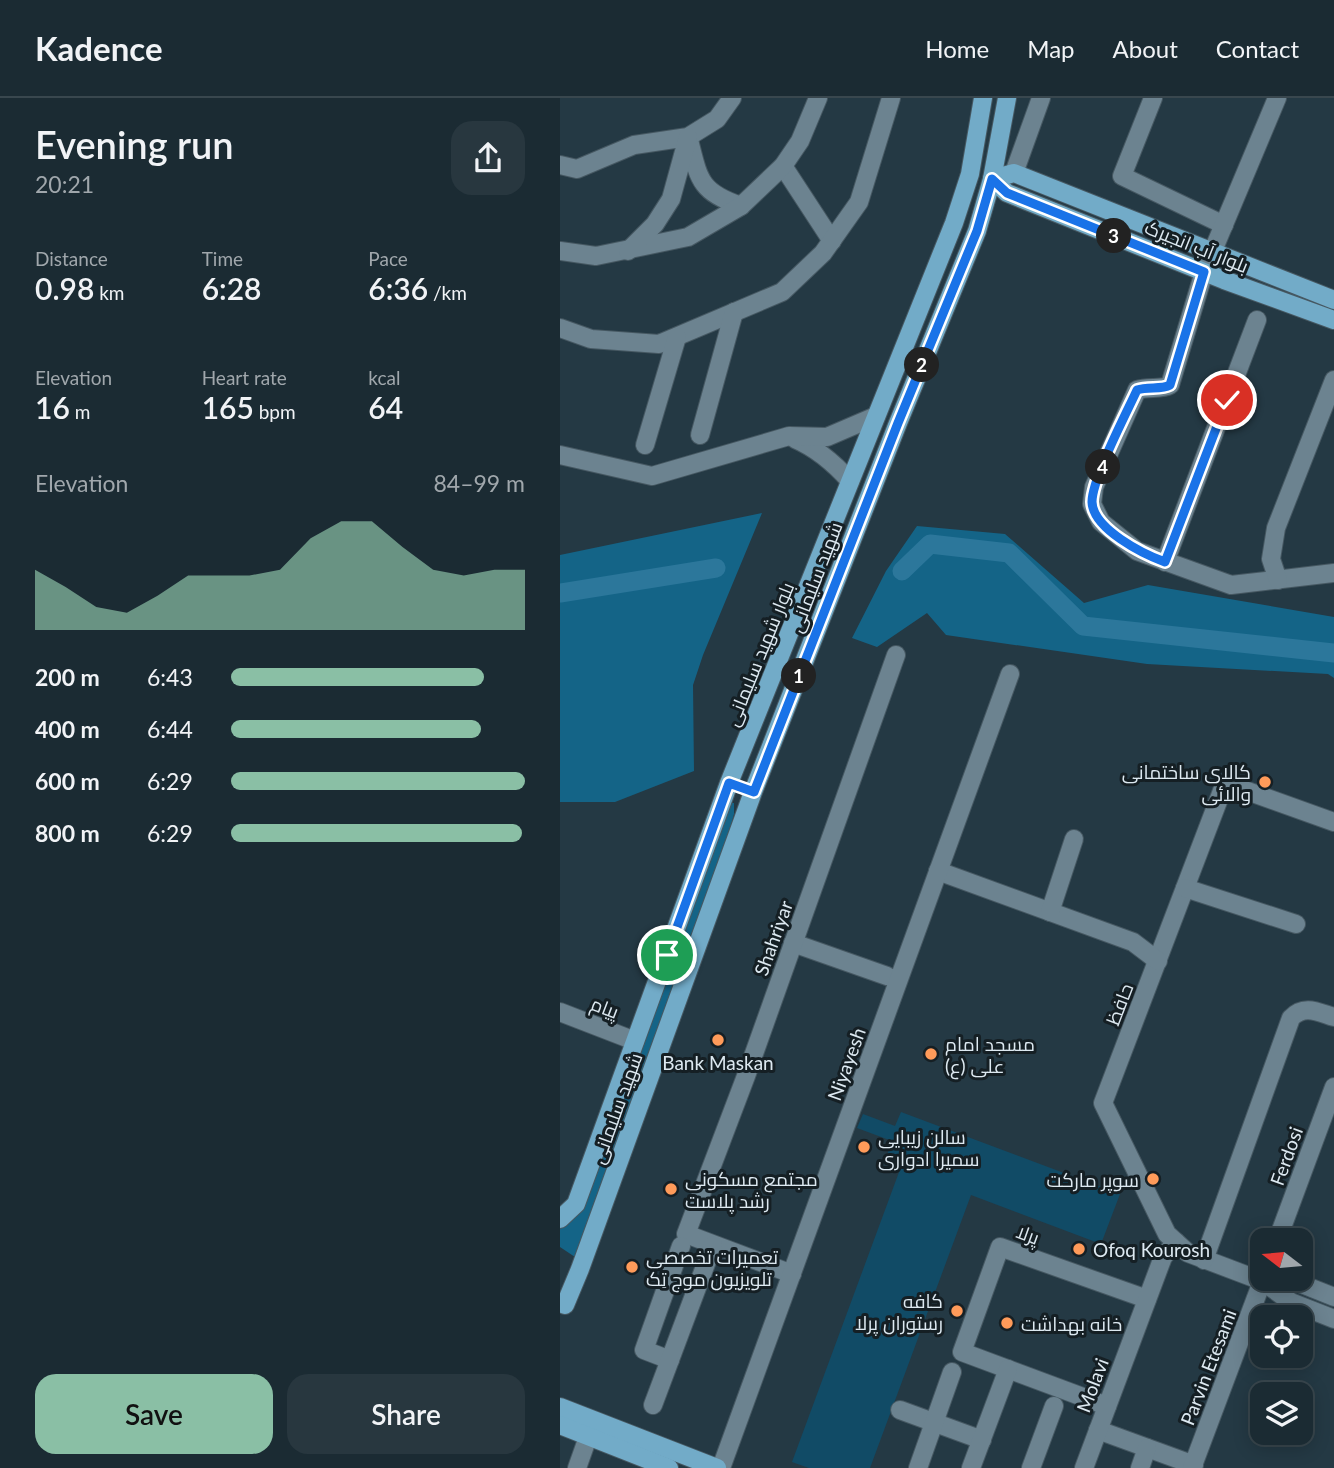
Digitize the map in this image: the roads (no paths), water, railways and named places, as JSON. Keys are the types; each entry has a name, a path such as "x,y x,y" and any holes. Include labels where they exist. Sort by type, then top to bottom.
{"main road":[{"name":"بلوار شهید سلیمانی","path":"560,1219 576,1204 729,783 954,223 970,174 983,98"},
{"name":"شهید سلیمانی","path":"563,1308 580,1269 754,792 898,423 977,231 992,179 1007,98"},
{"path":"1019,175 1013,195 992,179 1019,175"},
{"name":"بلوار آب انجیرک","path":"1019,175 1334,300"},
{"name":"بلوار آب انجیرک","path":"1013,195 1204,272 1334,320"},
{"path":"729,783 754,792"},
{"path":"560,1276 564,1283 563,1308"},
{"path":"560,1407 719,1468"},
{"path":"560,1425 669,1468"}],"street":[{"path":"560,165 577,169 634,145 688,137 717,120 732,98"},
{"path":"560,251 596,256 688,237 741,206 783,166 800,141 818,98"},
{"path":"560,328 592,339 659,344 782,292 823,253 859,202 891,98"},
{"path":"1019,175 1041,98"},
{"path":"1153,98 1122,176 1224,225"},
{"path":"1277,98 1204,272 1170,385 1137,390 1094,487 1092,504 1101,522 1137,551 1231,585 1334,573"},
{"path":"688,137 703,184 718,198 741,206"},
{"path":"628,251 655,223 671,199 688,137"},
{"path":"783,166 832,241"},
{"path":"700,435 734,313"},
{"path":"1165,562 1257,320"},
{"path":"645,445 677,337"},
{"path":"1278,580 1271,558 1276,528 1334,380"},
{"path":"560,455 652,477 789,436 827,438 877,416"},
{"path":"789,436 832,461 850,481"},
{"name":"Shahriyar","path":"670,1360 644,1350 896,655"},
{"name":"Niyayesh","path":"719,1468 1010,674"},
{"name":"حافظ","path":"1176,1242 1167,1234 1103,1103 1225,783 1334,822"},
{"path":"1050,912 1074,839"},
{"path":"938,871 1133,942 1158,961"},
{"path":"1185,888 1296,924"},
{"path":"793,943 887,976"},
{"path":"1204,1260 1291,1018 1305,1009 1334,1017"},
{"name":"پیام","path":"560,1012 635,1041"},
{"name":"Ferdosi","path":"1282,1228 1334,1087"},
{"path":"683,1240 713,1245 792,1274"},
{"path":"1176,1242 1188,1253 1250,1276"},
{"name":"Molavi","path":"1084,1468 1163,1257 1176,1242"},
{"path":"653,1405 713,1245"},
{"name":"پرلا","path":"1009,1369 962,1352 1000,1247 1147,1299"},
{"path":"1313,1289 1334,1297"},
{"name":"Parvin Etesami","path":"1193,1466 1258,1292"},
{"path":"1278,1292 1291,1302 1334,1319"},
{"path":"1290,1292 1291,1302"},
{"path":"973,1467 1009,1369 1107,1406"},
{"path":"918,1468 952,1372"},
{"path":"1031,1468 1054,1406"},
{"path":"900,1410 982,1440"},
{"path":"1098,1430 1193,1466"},
{"path":"577,1468 588,1437"},
{"path":"1140,1468 1147,1448"}],"waterway":[{"path":"902,571 930,544 1009,553 1083,626 1334,653"},
{"path":"560,593 716,568"}],"place":[{"name":"کالای ساختمانی والائی","path":"1265,782"},
{"name":"Bank Maskan","path":"718,1040"},
{"name":"مسجد امام علی (ع)","path":"931,1054"},
{"name":"سالن زیبایی سمیرا ادواری","path":"864,1147"},
{"name":"سوپر مارکت","path":"1153,1179"},
{"name":"مجتمع مسکونی رشد پلاست","path":"671,1189"},
{"name":"Ofoq Kourosh","path":"1079,1249"},
{"name":"تعمیرات تخصصی تلویزیون موج تِک","path":"632,1267"},
{"name":"کافه رستوران پرلا","path":"957,1311"},
{"name":"خانه بهداشت","path":"1007,1323"}]}
